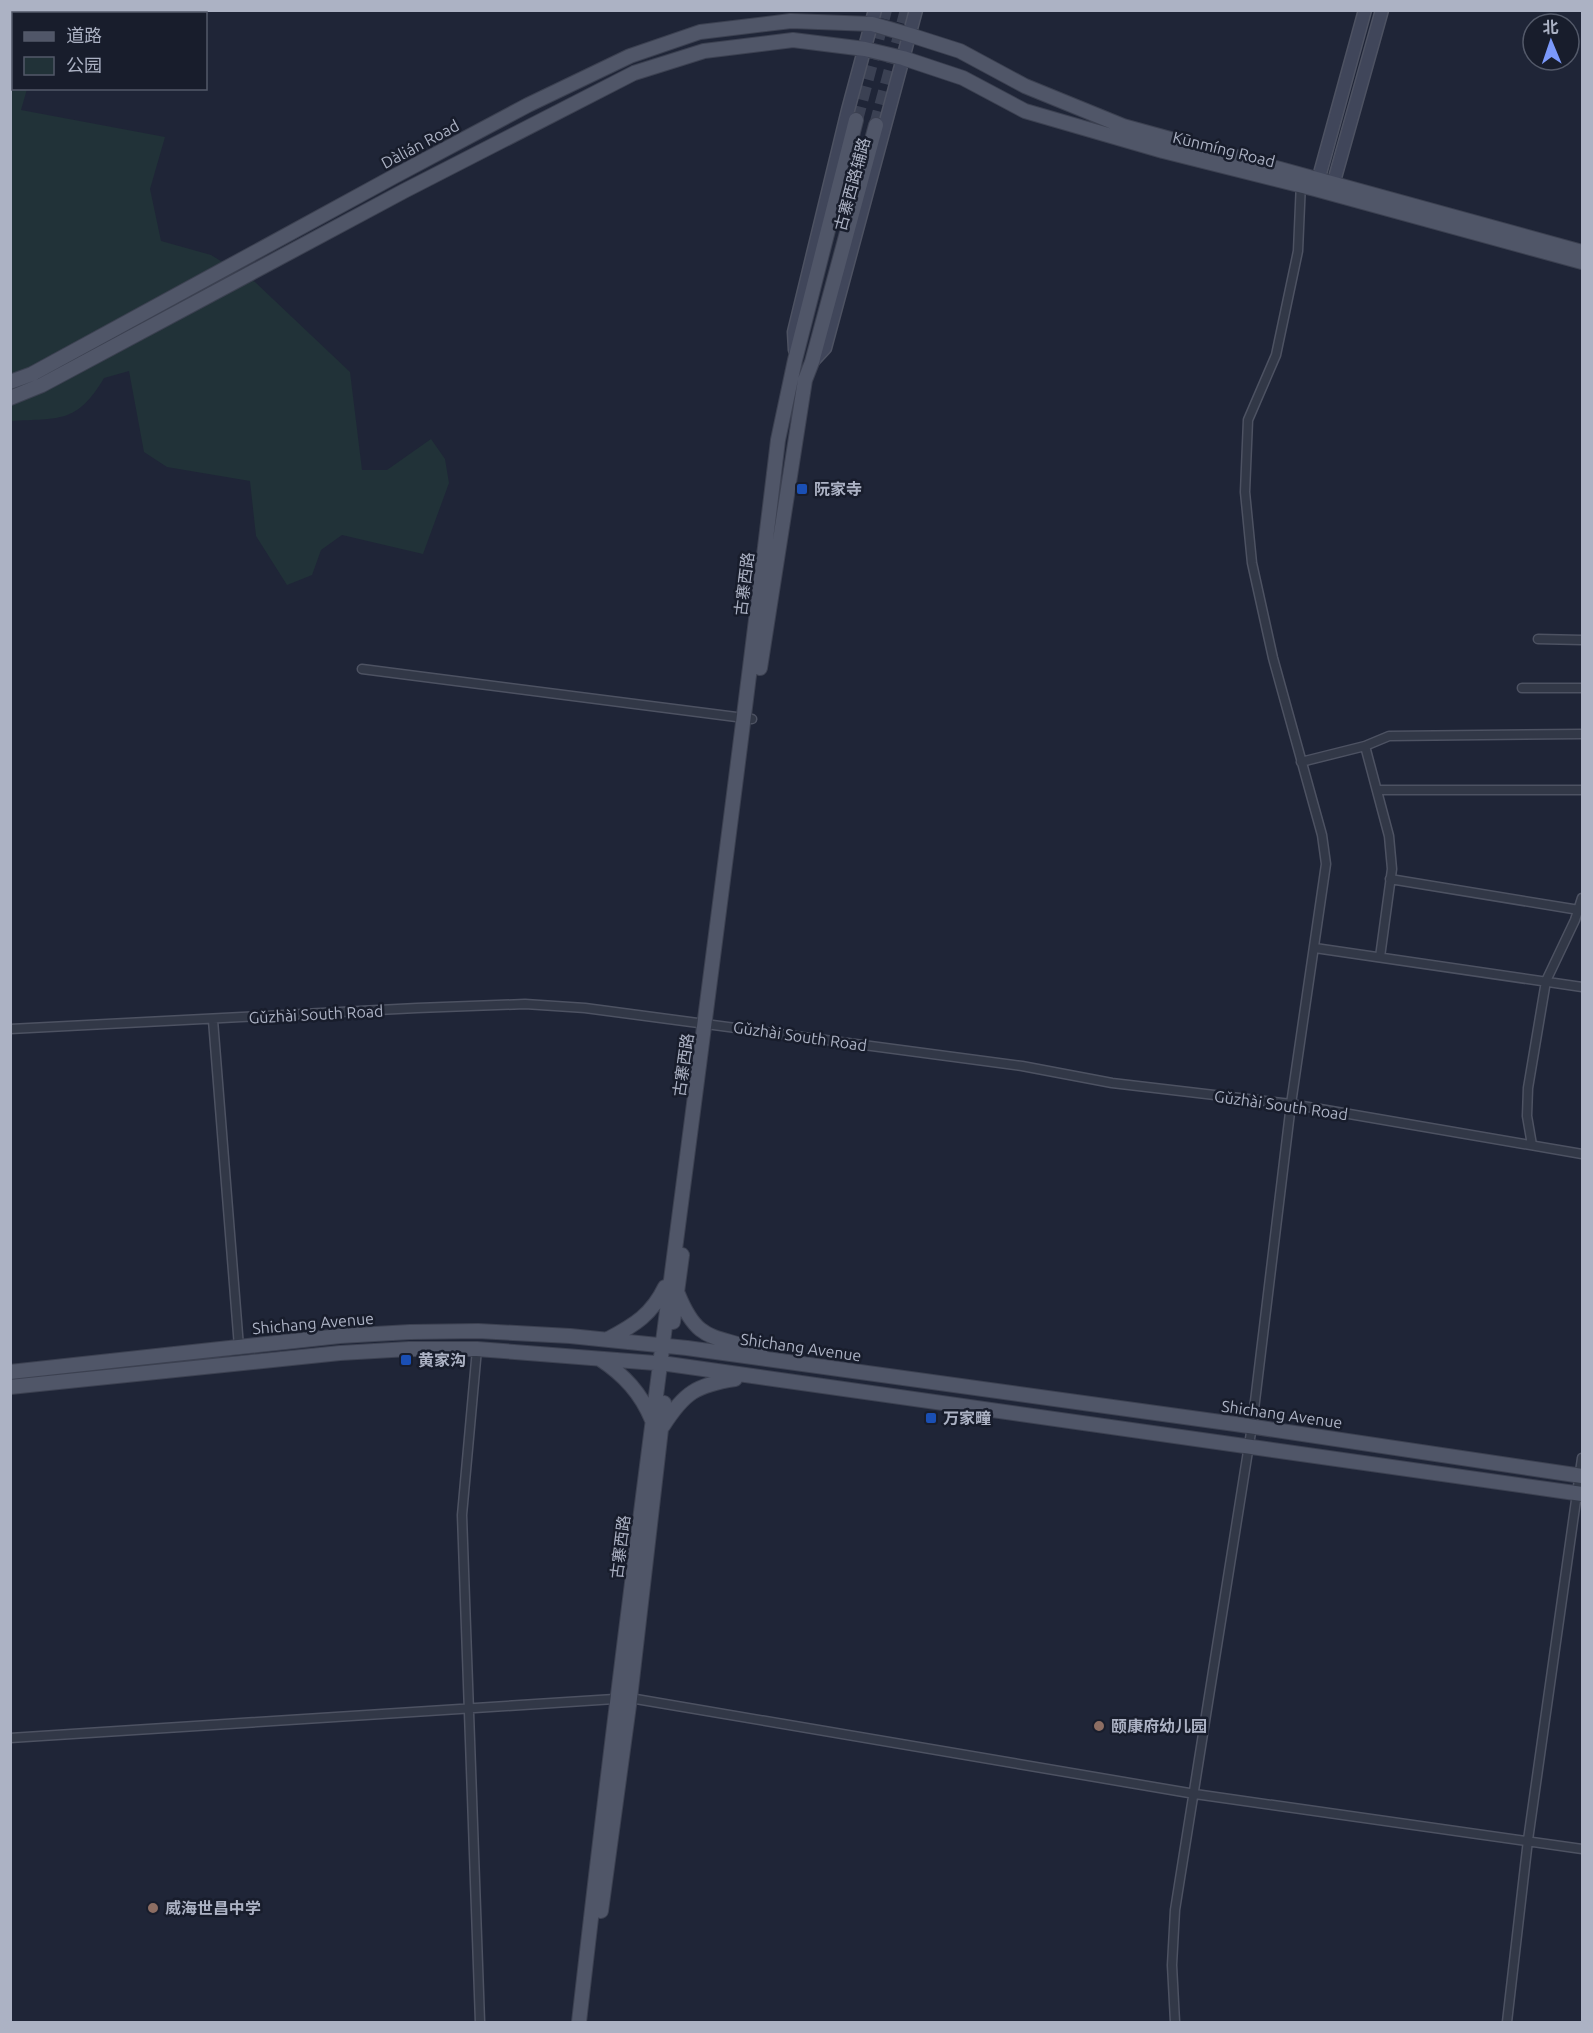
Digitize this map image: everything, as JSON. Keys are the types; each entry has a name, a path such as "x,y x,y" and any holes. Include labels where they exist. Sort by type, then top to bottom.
{"main road":[{"path":"795,360 794,332 875,10"},
{"name":"古寨西路辅路","path":"812,363 825,348 916,10"},
{"path":"1317,184 1365,10"},
{"path":"1332,188 1382,10"},
{"name":"Dàlián Road","path":"10,382 32,374 528,105 630,56 700,32 791,21 872,24"},
{"name":"Kūnmíng Road","path":"872,24 960,51 1025,86 1123,126 1302,180 1582,252"},
{"name":"Dàlián Road","path":"10,398 42,385 404,191 634,73 704,51 793,39 865,49"},
{"name":"Kūnmíng Road","path":"865,49 903,58 963,78 1025,111 1163,151 1302,180"},
{"name":"古寨西路","path":"666,1345 678,1293 708,1024 748,718 778,440 795,360 856,120"},
{"name":"古寨西路","path":"748,718 805,380 812,363 876,125"},
{"name":"Kūnmíng Road","path":"1332,188 1582,262"},
{"name":"古寨西路","path":"587,2022 664,1364 670,1277 708,1024"},
{"path":"608,1340 646,1317 657,1304 670,1277"},
{"path":"678,1293 686,1314 695,1327 704,1334 757,1351 778,1361"},
{"name":"Shichang Avenue","path":"10,1372 239,1347 410,1332 478,1331 666,1345 1252,1426 1581,1476"},
{"name":"Shichang Avenue","path":"10,1387 340,1353 410,1349 477,1349 664,1364 1580,1494"},
{"path":"598,1358 620,1372 632,1385 644,1400 657,1424 689,1392 709,1383 752,1376"},
{"name":"古寨西路","path":"579,2022 624,1698"}],"street":[{"path":"1175,2022 1172,1965 1176,1910 1249,1447 1291,1104 1326,864 1322,835 1273,658 1252,563 1245,492 1248,420 1276,355 1298,251 1302,180"},
{"path":"1538,639 1582,640"},
{"path":"362,669 748,718"},
{"path":"1522,688 1582,688"},
{"path":"1301,762 1365,746 1389,736 1582,734"},
{"path":"1365,746 1389,836 1390,879 1380,957"},
{"path":"1377,790 1582,790"},
{"path":"1390,879 1579,910"},
{"path":"1532,1145 1527,1116 1528,1088 1546,981 1579,910 1582,898"},
{"path":"1315,948 1582,987"},
{"name":"Gǔzhài South Road","path":"10,1029 525,1004 585,1008 1022,1066 1112,1083 1291,1104 1582,1154"},
{"path":"213,1020 239,1347"},
{"path":"477,1349 462,1515 480,2022"},
{"path":"1507,2022 1528,1840 1580,1494 1582,1458"},
{"path":"10,1738 624,1698 1195,1794 1582,1849"}],"green space":[{"path":"11,11 47,11 12,12 12,90 27,90 21,110 165,137 150,189 161,241 211,255 255,282 350,372 362,470 387,470 431,439 445,459 449,483 423,554 342,535 321,550 312,575 287,585 256,536 250,481 167,467 144,452 129,371 104,378 85,404 65,416 11,421"}],"tunnel":[{"path":"856,120 885,10"},
{"path":"876,125 907,10"}],"place":[{"name":"阮家寺","path":"802,489"},
{"name":"黄家沟","path":"406,1360"},
{"name":"万家疃","path":"931,1418"},
{"name":"颐康府幼儿园","path":"1099,1726"},
{"name":"威海世昌中学","path":"153,1908"}]}
